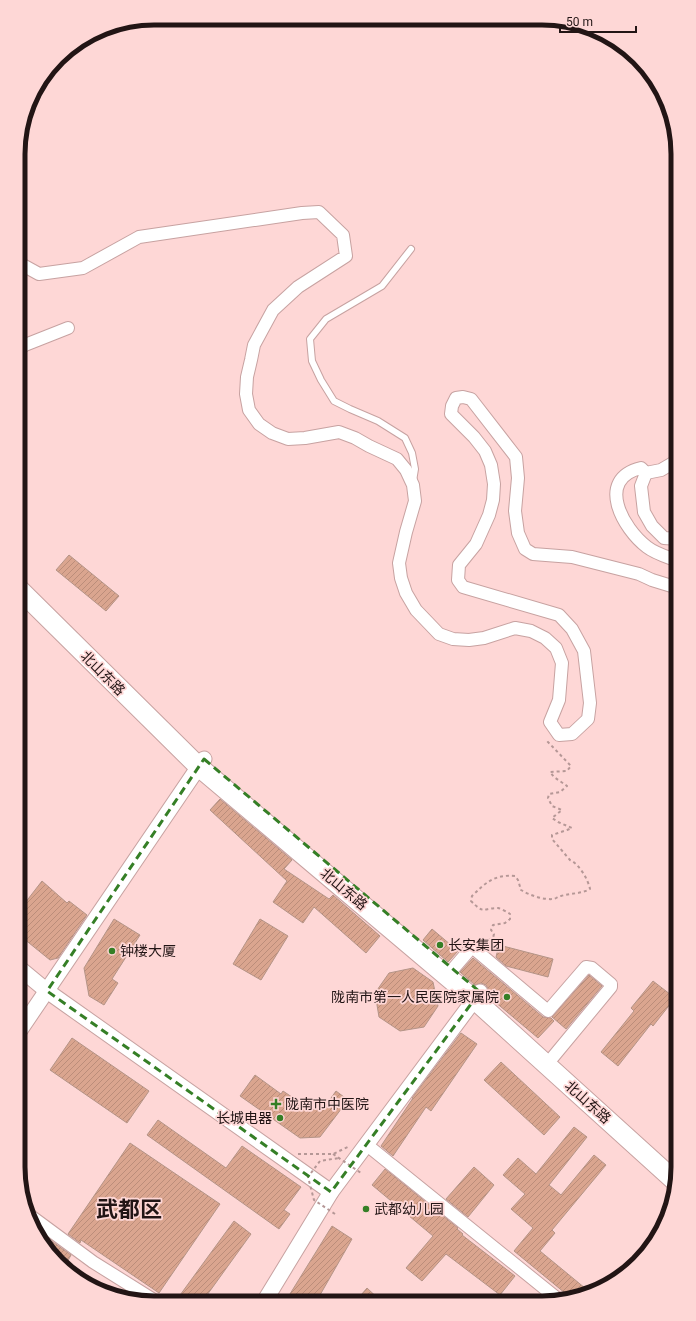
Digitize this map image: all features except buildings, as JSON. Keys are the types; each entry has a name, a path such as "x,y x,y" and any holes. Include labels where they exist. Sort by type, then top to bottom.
{"main road":[{"name":"北山东路","path":"25,585 202,763 453,969 478,996 671,1177"},
{"name":"北山东路","path":"25,595 202,763 478,996 553,1057 671,1163"}],"street":[{"path":"25,266 39,274 83,268 139,237 302,213 319,212 343,235 346,256 298,287 273,310 254,345 247,377 246,394 249,410 259,424 272,433 288,439 305,438 339,432 355,438 396,460 406,470 413,485 415,501 399,563 401,578 406,593 416,610 439,634 453,639 469,640 484,638 515,628 531,631 545,638 556,648 562,662 559,700 550,722 558,735 572,734 588,719 590,703 584,651 572,629 559,615 463,588 458,580 459,565 476,544 489,515 493,500 494,484 491,465 485,451 474,436 451,414 452,406 456,398 464,396 471,399 516,458 518,478 515,511 518,533 525,549 533,554 572,557 639,574 671,586"},
{"path":"25,345 68,328"},
{"path":"646,473 660,470 671,464"},
{"path":"646,473 641,468 632,470 622,478 615,492 618,507 624,521 634,535 647,547 671,558"},
{"path":"646,473 641,486 644,512 652,526 664,538 671,539"},
{"path":"25,1023 202,763"},
{"path":"453,969 472,947 548,1011 586,967 592,968 611,984 611,987 553,1057"},
{"path":"25,973 47,991 331,1192"},
{"path":"268,1296 331,1192 478,996"},
{"path":"367,1145 554,1296"},
{"path":"37,1220 93,1262 147,1296"}],"lane":[{"path":"411,249 382,286 326,318 310,339 312,361 321,380 334,400 378,422 405,438 412,453 415,468 413,485"}],"path":[{"path":"472,947 493,938 494,934 491,930 493,925 505,923 510,920 510,914 498,908 483,910 472,901 472,896 488,881 502,876 515,876 522,890 546,899 554,899 559,896 584,892 590,889 585,876 552,839 552,835 572,828 552,818 562,810 552,806 548,798 549,794 560,792 567,786 554,777 550,772 567,771 571,766 547,740 558,735"},
{"path":"277,1154 333,1154 361,1173"},
{"path":"335,1214 314,1200 308,1177 320,1162 339,1158"}],"highlighted area":[{"path":"204,759 480,992 331,1192 47,991"}],"place":[{"name":"长安集团","path":"440,945"},
{"name":"钟楼大厦","path":"112,951"},
{"name":"陇南市第一人民医院家属院","path":"507,997"},
{"name":"陇南市中医院","path":"276,1104"},
{"name":"长城电器","path":"280,1118"},
{"name":"武都幼儿园","path":"366,1209"}],"district":[{"name":"武都区","path":"129,1209"}]}
